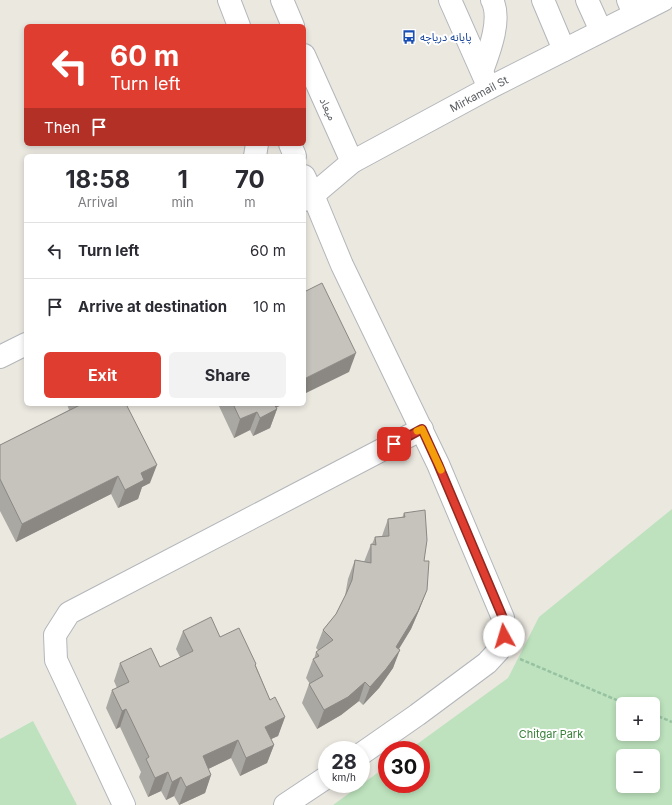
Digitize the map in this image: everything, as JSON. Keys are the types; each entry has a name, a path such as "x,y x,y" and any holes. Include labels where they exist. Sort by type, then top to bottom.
{"street":[{"path":"229,0 238,24"},
{"path":"282,0 292,24"},
{"path":"450,0 486,79"},
{"path":"486,79 495,28 495,6 492,0"},
{"path":"543,0 564,50"},
{"path":"587,0 601,32"},
{"name":"Mirkamail St","path":"307,191 486,79 564,50 601,32 631,7 663,0"},
{"name":"میعاد","path":"306,68 308,81 352,162"},
{"path":"307,191 422,429 503,618 504,636 499,650 487,663 370,748"},
{"path":"0,357 24,345"},
{"path":"124,805 56,660 55,635 69,613 422,429"},
{"path":"285,805 318,783"}],"path":[{"path":"499,650 616,700"},
{"path":"660,717 672,722"}],"green space":[{"name":"Chitgar Park","path":"672,509 672,805 333,805 350,793 370,793 370,778 378,772 378,793 430,793 430,741 421,741 508,678 539,617"},
{"path":"33,721 77,805 0,805 0,739"}],"building":[{"path":"322,283 356,353 306,378 306,291"},
{"path":"78,406 127,406 157,465 141,473 144,480 125,490 118,476 22,524 0,479 0,445"},
{"path":"234,406 275,406 277,409 260,418 257,412 240,419"},
{"path":"425,510 427,540 424,561 429,561 427,590 418,611 396,647 400,650 370,687 365,682 348,697 324,710 309,684 323,676 313,659 319,656 316,652 333,640 323,630 336,614 346,594 352,580 355,560 371,563 371,544 376,545 375,537 389,536 388,519 405,517 404,513"},
{"path":"211,617 220,637 239,628 256,664 255,665 270,700 275,697 285,717 265,727 274,745 246,758 238,740 203,756 211,775 186,787 181,777 172,782 168,772 155,778 146,759 149,757 126,709 122,711 112,690 129,682 120,663 151,648 160,667 193,651 183,631"}],"slow traffic":[{"path":"417,431 422,429 441,470"}],"place":[{"name":"پایانه دریاچه","path":"409,37"}],"route":[{"path":"394,444 422,429 503,618 504,636"}]}
